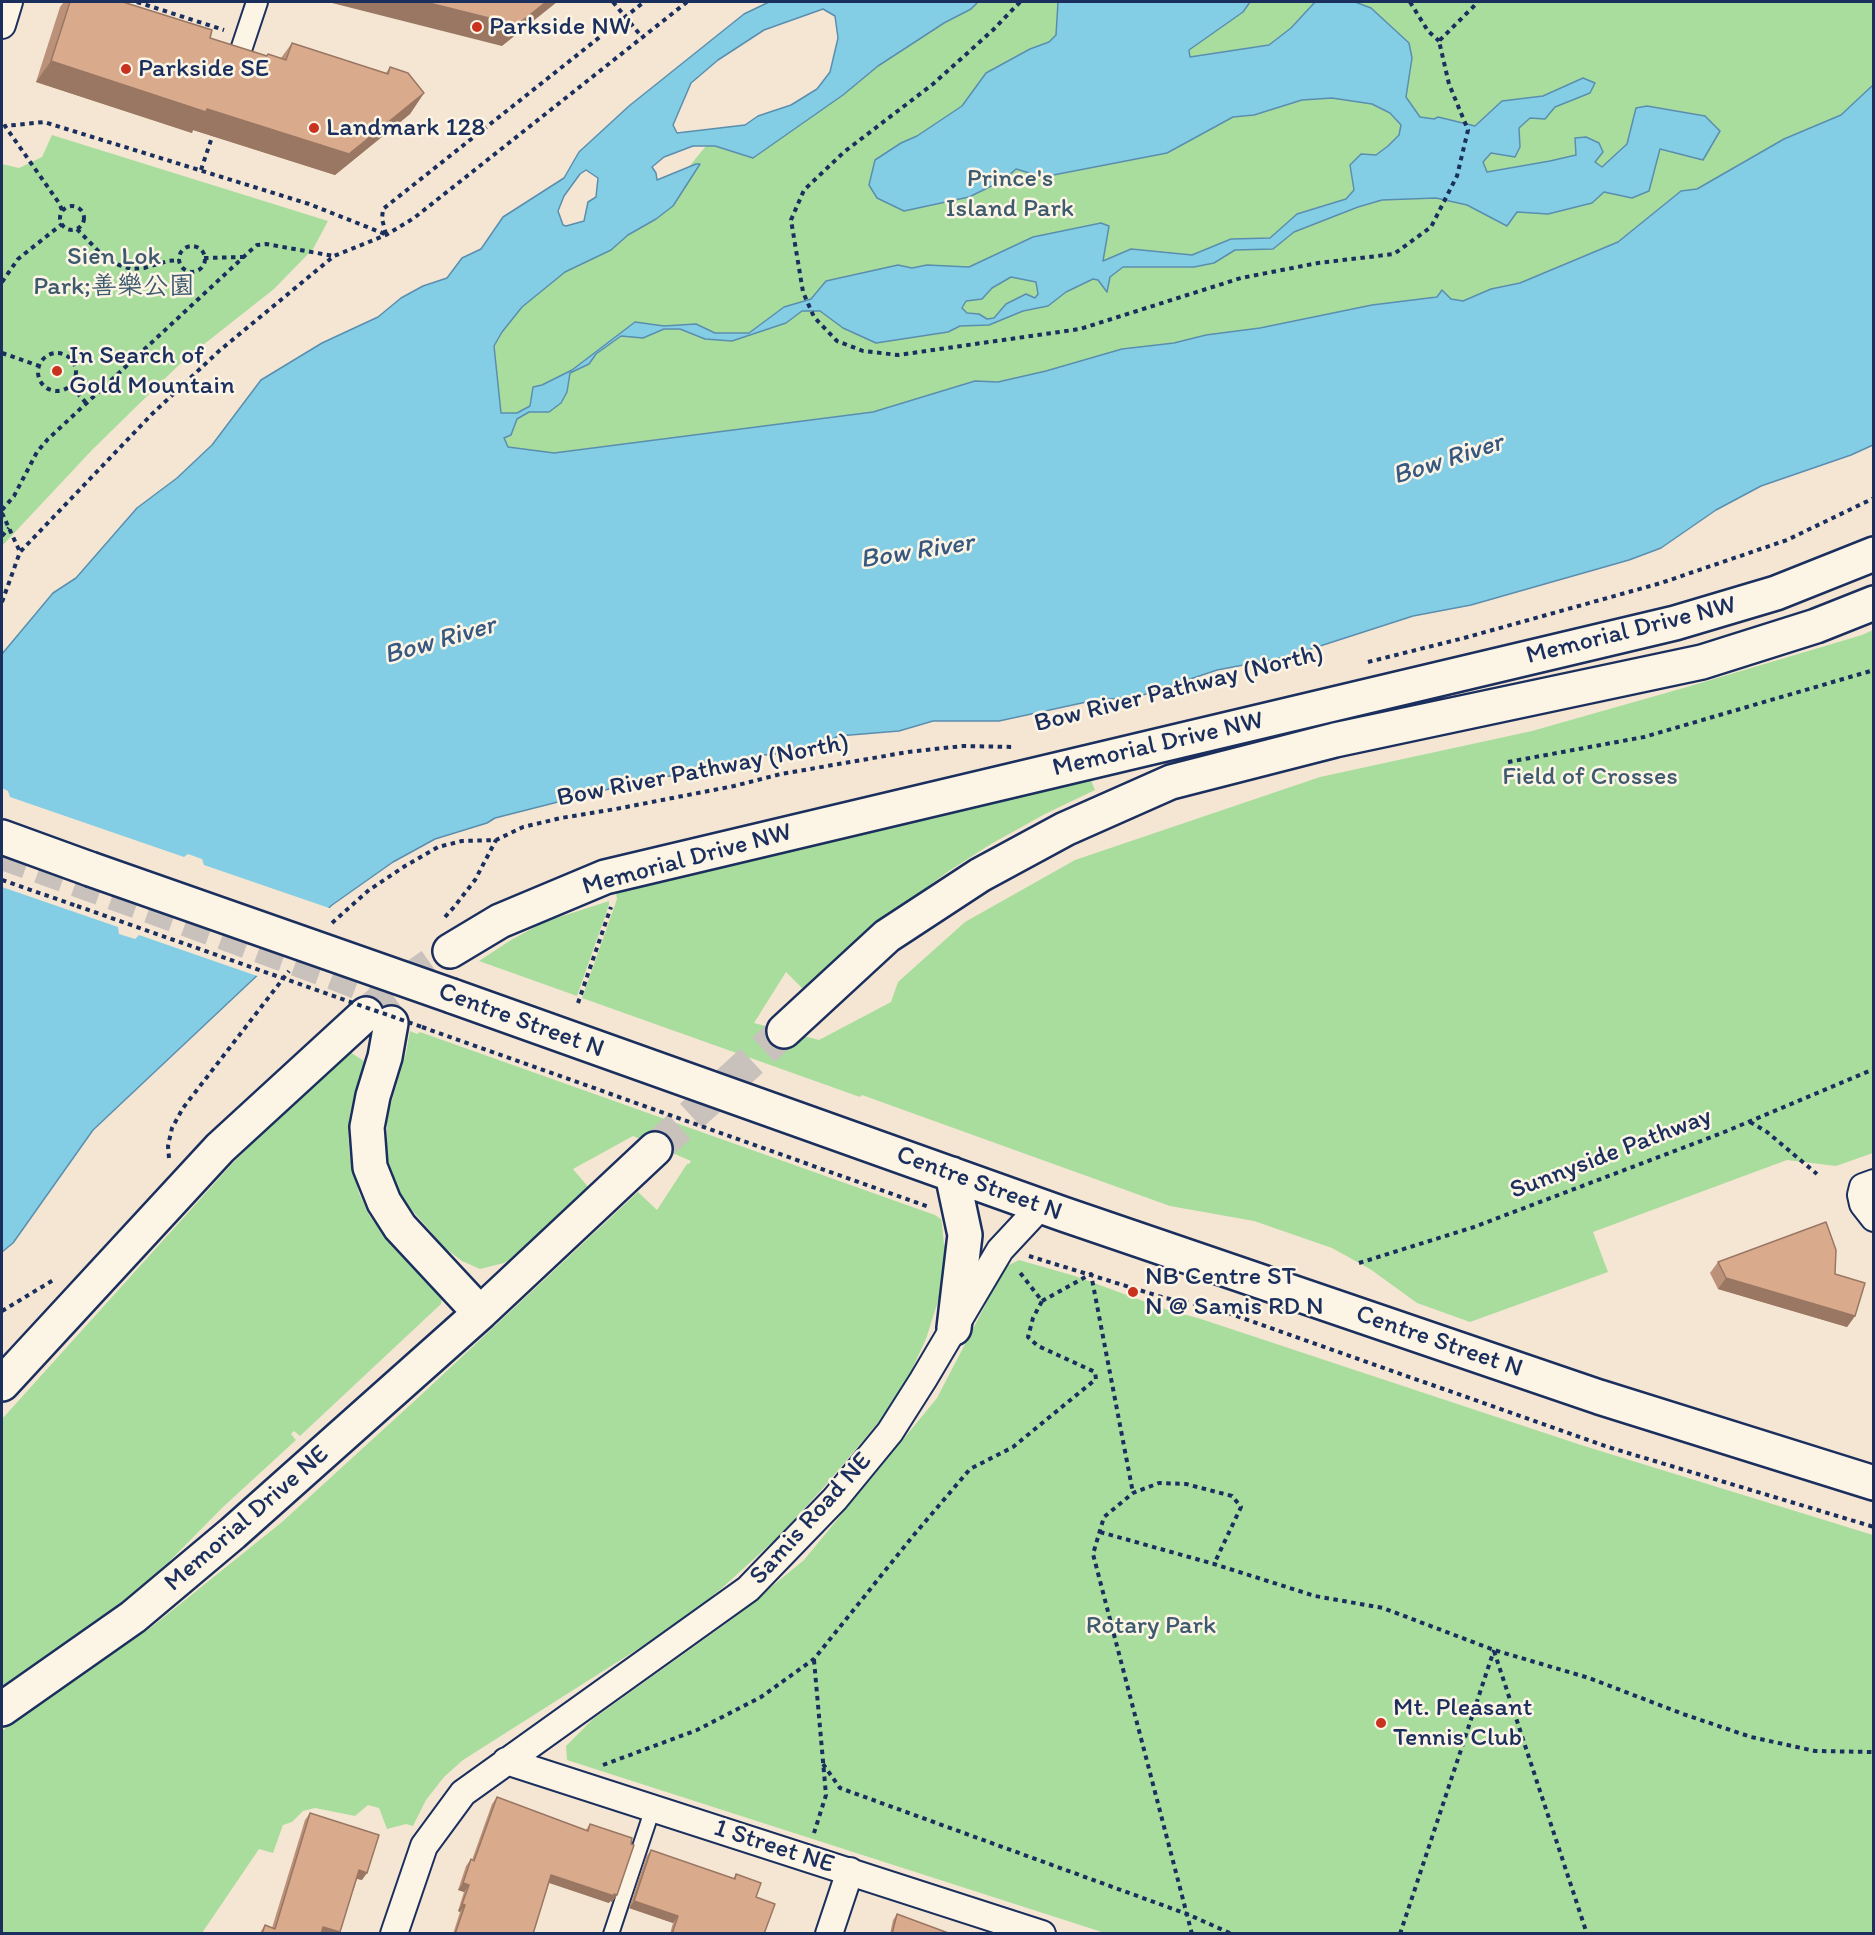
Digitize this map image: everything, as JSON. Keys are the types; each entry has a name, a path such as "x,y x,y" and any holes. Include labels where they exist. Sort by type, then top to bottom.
{"main road":[{"name":"Memorial Drive NW","path":"445,936 500,921 605,877 1675,623 1776,593 1874,554"},
{"name":"Memorial Drive NW","path":"784,1031 887,936 980,875 1065,829 1171,782 1335,740 1702,662 1816,626 1874,603"},
{"name":"Centre Street N","path":"2,837 1041,1206 1599,1397 1874,1483"},
{"path":"393,1021 367,1127 370,1167 384,1202 400,1227 480,1313 655,1149"},
{"path":"2,1384 220,1148 393,1021"},
{"path":"952,1174 965,1235 954,1328"},
{"name":"Memorial Drive NE","path":"2,1709 133,1617 233,1533 480,1313"}],"street":[{"path":"2,25 9,2"},
{"path":"243,45 257,2"},
{"path":"1868,1185 1861,1195 1863,1204 1874,1218"},
{"name":"Samis Road NE","path":"394,1934 424,1846 463,1793 748,1589 835,1499 890,1432 1000,1250 1041,1206"},
{"name":"1 Street NE","path":"506,1761 1042,1933"},
{"path":"829,1934 850,1871"}],"lane":[{"path":"611,1934 653,1808"}],"path":[{"path":"137,2 243,45"},
{"path":"613,2 642,37"},
{"path":"386,235 382,219 383,210 644,2"},
{"path":"2,602 20,552 181,386 219,351 334,256 386,235 414,218 687,2"},
{"path":"1020,2 993,30 933,84 844,152 804,189 791,220 804,291 814,317 837,341 863,351 898,355 1080,329 1241,278 1318,263 1394,254 1431,227 1457,176 1468,130 1449,84 1439,41 1428,32 1410,2"},
{"path":"1439,41 1478,2"},
{"path":"62,210 66,207 77,207 84,219 81,226 77,229 66,229 62,224 60,217 62,210 59,203 5,126 44,122 309,204 386,235"},
{"path":"201,170 215,128"},
{"path":"2,282 18,260 62,224"},
{"path":"77,229 102,254 119,265 131,269 179,260"},
{"path":"20,552 2,512 14,496 42,445 257,245 266,244 334,256"},
{"path":"191,246 202,251 204,258 202,267 195,272 186,271 179,260 184,249 191,246"},
{"path":"204,258 245,256"},
{"path":"58,352 65,354 74,362 76,375 71,386 59,391 47,389 39,379 39,366 46,356 58,352"},
{"path":"2,353 39,366"},
{"path":"71,386 87,404"},
{"path":"1367,662 1464,638 1660,583 1787,540 1874,498"},
{"path":"2,536 9,528"},
{"path":"1508,762 1644,737 1874,670"},
{"name":"Bow River Pathway (North)","path":"445,936 454,907 475,880 496,840 523,827 561,818 616,810 781,774 908,752 963,746 1021,748"},
{"path":"2,880 393,1021 938,1210"},
{"path":"578,1003 612,906"},
{"name":"Sunnyside Pathway","path":"1359,1263 1474,1227 1750,1122 1874,1069"},
{"path":"1750,1122 1767,1132 1817,1174"},
{"path":"1022,1255 1165,1298 1211,1307 1608,1447 1874,1527"},
{"path":"1013,1263 1042,1301"},
{"path":"588,1787 593,1768 697,1730 761,1697 814,1659 970,1469 1013,1447 1096,1379 1095,1372 1038,1346 1028,1337 1033,1318 1042,1301 1091,1275"},
{"path":"1091,1275 1133,1493"},
{"path":"2,1311 57,1278"},
{"path":"1192,1934 1094,1554 1104,1517 1133,1493 1159,1484 1186,1484 1232,1496 1241,1507 1214,1564"},
{"path":"1100,1532 1214,1564 1315,1596 1383,1608 1494,1650 1589,1677 1683,1714 1751,1737 1815,1751 1874,1752"},
{"path":"1400,1934 1494,1650"},
{"path":"1494,1650 1587,1934"},
{"path":"807,1858 826,1795 814,1659"},
{"path":"823,1764 840,1788 1187,1914 1232,1934"}],"green space":[{"name":"Prince's Island Park","path":"949,2 1873,2 1873,105 1622,249 1462,310 875,420 552,466 499,455 487,345 513,304 651,213 715,135 784,120"},
{"name":"Sien Lok Park;善樂公園","path":"52,135 328,221 313,249 274,289 184,360 93,449 2,546 2,164 19,168 42,157"},
{"name":"Field of Crosses","path":"1873,630 1873,1153 1836,1166 1787,1160 1593,1232 1608,1272 1470,1322 1417,1303 1370,1269 1332,1248 1254,1221 1170,1206 862,1095 860,1097 582,998 617,899 616,893 1090,778 1095,790 1045,814 949,871 908,901 803,989 786,972 754,1023 819,1040 891,1002 898,982 965,922 1075,860 1320,777 1532,731 1687,687"},
{"path":"609,901 577,996 479,961 544,922"},
{"path":"410,1031 417,1034 420,1032 935,1215 941,1219 944,1245 954,1251 926,1339 905,1384 882,1418 777,1538 682,1621 463,1760 444,1777 426,1800 413,1826 406,1824 387,1829 379,1808 368,1805 355,1816 315,1808 303,1811 292,1822 283,1825 273,1853 259,1849 202,1933 2,1933 2,1731 154,1625 282,1522 638,1192 657,1210 691,1161 633,1136 573,1169 589,1188 514,1257 504,1263 480,1269 462,1261 445,1248 404,1201 394,1181 387,1156 387,1117 406,1053"},
{"path":"350,1052 364,1061 350,1113 348,1133 350,1158 359,1193 369,1215 389,1241 441,1296 441,1304 300,1436 294,1431 291,1434 296,1440 223,1507 148,1583 113,1610 2,1686 2,1419 231,1165 289,1106"},
{"name":"Rotary Park","path":"1019,1260 1075,1276 1165,1309 1581,1445 1873,1535 1873,1933 1105,1933 567,1760 566,1746 593,1719 731,1620 804,1560 937,1398 1005,1267"}],"water":[{"name":"Bow River","path":"769,2 978,2 971,9 944,23 878,66 843,95 753,158 715,146 693,146 664,157 652,167 657,180 700,164 673,206 628,235 611,250 565,272 522,307 502,332 494,346 501,413 517,413 530,406 533,387 572,370 635,322 664,326 696,324 715,333 749,333 784,307 811,299 826,281 898,265 912,268 927,265 969,267 1033,237 1101,223 1109,226 1103,261 1131,249 1192,255 1231,239 1270,238 1297,214 1346,199 1354,190 1350,165 1361,154 1376,155 1399,135 1401,125 1390,113 1372,104 1332,98 1302,100 1254,115 1233,117 1167,153 1043,177 1016,169 1004,180 969,197 904,211 877,198 869,185 875,160 962,106 986,73 1030,49 1049,42 1056,35 1058,2 1250,2 1243,12 1189,50 1190,57 1269,45 1291,28 1315,2 1355,2 1371,8 1409,43 1412,58 1406,97 1420,117 1434,119 1438,117 1475,126 1502,101 1543,96 1583,78 1595,83 1590,93 1555,107 1545,119 1530,118 1519,128 1520,147 1515,157 1491,153 1483,162 1487,172 1576,155 1575,138 1586,137 1599,143 1603,152 1595,162 1602,167 1627,144 1636,108 1647,106 1705,116 1720,131 1703,160 1660,149 1649,191 1632,198 1604,192 1592,203 1548,214 1517,212 1507,226 1467,205 1436,198 1382,200 1294,232 1273,249 1235,250 1214,263 1194,267 1123,267 1110,277 1107,292 1098,280 1093,279 1066,292 1048,306 1023,311 989,325 960,326 948,332 876,343 843,328 820,311 802,311 786,323 732,341 705,339 680,329 664,329 643,338 621,336 596,354 589,364 570,373 567,392 561,403 549,412 529,412 517,419 511,435 504,438 508,447 554,453 873,412 975,381 998,382 1122,349 1174,343 1206,335 1260,328 1372,305 1437,297 1442,290 1451,299 1463,301 1491,289 1520,283 1618,242 1681,191 1697,189 1784,139 1841,115 1873,85 1873,445 1851,455 1761,486 1716,510 1661,548 1629,560 1471,605 1413,616 1286,657 1217,670 1140,696 1091,701 999,721 933,721 899,731 838,736 813,751 764,755 686,775 656,777 495,818 487,823 435,839 393,862 332,905 93,1130 13,1243 2,1252 2,654 53,593 76,578 137,508 177,478 212,445 261,380 322,343 378,317 401,298 423,286 447,278 462,258 481,249 503,217 564,178 579,152 629,106 744,14","holes":["823,9 835,16 838,38 830,72 817,89 791,105 758,116 745,125 677,133 673,125 691,83 718,60 764,30","586,170 598,178 596,197 588,202 584,221 566,226 563,225 558,211 564,196 580,174","1011,277 1036,282 1038,294 1035,298 1026,294 1006,304 994,318 987,319 979,314 967,313 962,308 966,301 982,299 992,288"]}],"pier":[{"path":"2,788 8,791 10,797 184,857 188,854 202,859 204,865 332,909 260,977 139,935 135,939 119,934 118,927 2,887"}],"building":[{"path":"70,2 123,2 212,30 210,38 286,60 292,43 388,74 390,67 408,73 424,93 349,154 207,109 206,112 51,61"},
{"path":"425,2 546,2 517,25"},
{"path":"1826,1222 1836,1250 1835,1274 1865,1283 1855,1316 1726,1278 1718,1262"},
{"path":"497,1797 588,1831 590,1824 632,1838 631,1844 634,1845 617,1895 614,1894 614,1896 551,1875 533,1934 455,1934 469,1885 463,1883 471,1859 474,1861"},
{"path":"310,1813 379,1835 367,1873 359,1870 340,1932 323,1927 321,1934 262,1934 265,1925 275,1929"},
{"path":"651,1850 735,1879 736,1874 761,1883 756,1897 775,1904 764,1934 672,1934 678,1916 634,1901"},
{"path":"897,1914 951,1934 892,1934"}],"tunnel":[{"path":"2,857 385,997"},
{"path":"366,1014 385,997 450,951"},
{"path":"655,1149 784,1031"}],"place":[{"name":"Parkside NW","path":"477,27"},
{"name":"Parkside SE","path":"126,69"},
{"name":"Landmark 128","path":"314,128"},
{"name":"In Search of Gold Mountain","path":"57,371"},
{"name":"NB Centre ST N @ Samis RD N","path":"1133,1292"},
{"name":"Mt. Pleasant Tennis Club","path":"1381,1723"}]}
